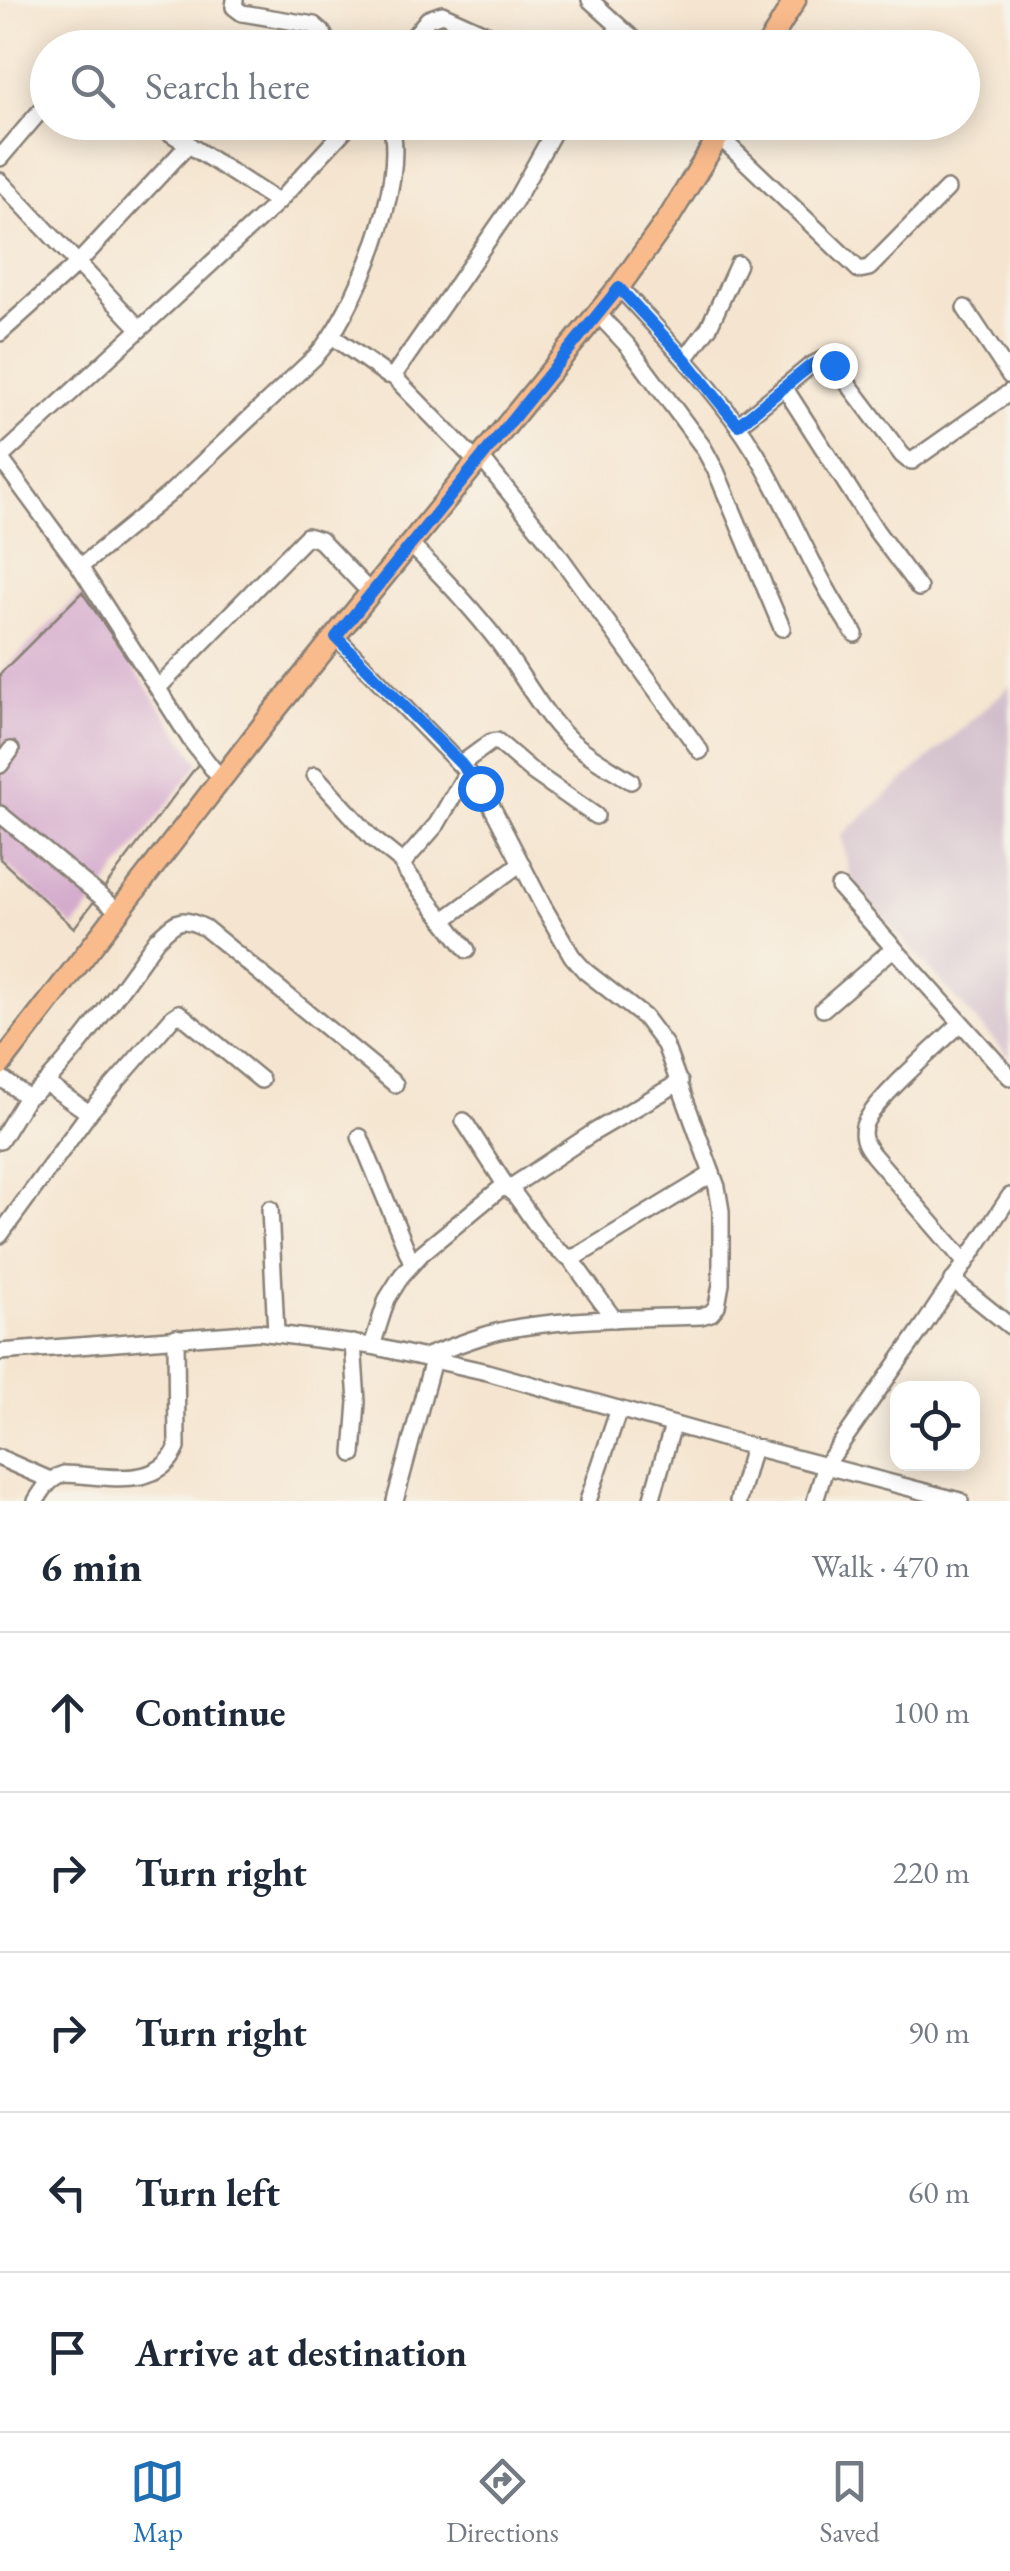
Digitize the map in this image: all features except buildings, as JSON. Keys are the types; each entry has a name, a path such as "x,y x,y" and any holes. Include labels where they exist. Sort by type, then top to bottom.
{"main road":[{"path":"777,30 795,0"},
{"path":"0,1064 217,772 411,545 637,244 703,140"},
{"path":"0,1046 363,585 619,288 670,216 713,140"}],"street":[{"path":"234,0 239,12 314,25 320,30"},
{"path":"590,0 620,30"},
{"path":"419,30 428,19 442,14 478,30"},
{"path":"0,158 30,123"},
{"path":"182,140 278,202"},
{"path":"217,772 192,742 80,567 0,458 278,202 335,140"},
{"path":"80,567 168,495 315,357 332,336 373,250 394,178 392,140"},
{"path":"393,376 515,201 549,140"},
{"path":"733,140 859,270 869,268 946,189"},
{"path":"0,333 77,264 188,144"},
{"path":"0,181 140,329"},
{"path":"685,359 710,328 738,264"},
{"path":"619,288 685,359 738,425 832,602 855,634"},
{"path":"965,308 1010,376"},
{"path":"598,314 628,346 712,462 782,628"},
{"path":"332,336 393,376 476,457 550,543 700,751"},
{"path":"738,425 824,359 912,461 1010,392"},
{"path":"784,388 877,532 919,588"},
{"path":"158,688 307,536 320,540 363,585"},
{"path":"411,545 489,631 568,737 584,752 631,781"},
{"path":"336,637 464,768 490,803 572,956 652,1026 680,1082 721,1211 722,1284 717,1306 711,1313 522,1326 480,1337 429,1358"},
{"path":"403,863 438,824 464,768 491,742 497,741 596,816"},
{"path":"0,765 11,750"},
{"path":"315,776 372,838 403,863 466,950"},
{"path":"0,814 111,905"},
{"path":"444,920 521,863"},
{"path":"839,887 1010,1077"},
{"path":"0,1141 27,1098 46,1083 158,939 176,922 184,920 205,928 395,1084"},
{"path":"823,1009 894,948"},
{"path":"0,1235 90,1113 180,1013 260,1080"},
{"path":"961,1023 884,1098 864,1128 864,1143 966,1262"},
{"path":"0,1077 27,1098"},
{"path":"372,1346 387,1300 412,1262 494,1192 508,1189 680,1082"},
{"path":"46,1083 90,1113"},
{"path":"464,1121 508,1189 554,1246 570,1258 614,1318"},
{"path":"360,1137 412,1262"},
{"path":"570,1258 712,1174"},
{"path":"815,1501 826,1466 1010,1196"},
{"path":"270,1209 276,1333"},
{"path":"954,1280 1010,1326"},
{"path":"0,1352 259,1332 353,1343 429,1358 960,1501"},
{"path":"36,1501 50,1480 64,1474 140,1477 171,1462 177,1448 176,1336"},
{"path":"353,1343 357,1402 353,1454"},
{"path":"395,1501 429,1358"},
{"path":"588,1501 619,1409"},
{"path":"651,1501 673,1424"},
{"path":"738,1501 754,1447"},
{"path":"0,1458 50,1480"}],"shaded area":[{"path":"1010,686 1010,1058 851,882 842,835"}],"route":[{"path":"480,788 336,637 619,288 685,359 738,425 810,366 824,359 834,365"}]}
